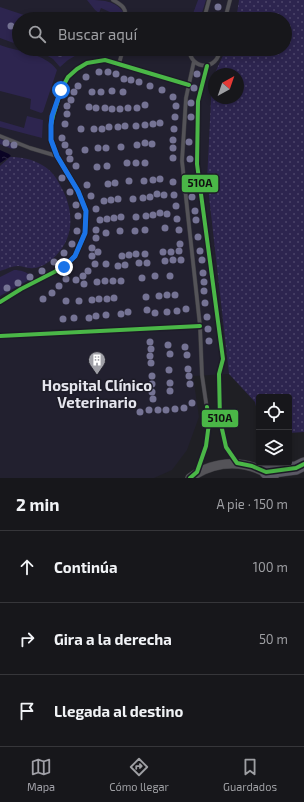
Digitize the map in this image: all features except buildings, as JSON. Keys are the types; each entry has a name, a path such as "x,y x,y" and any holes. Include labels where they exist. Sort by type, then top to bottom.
{"highway":[{"path":"270,475 296,468 304,464"}],"street":[{"path":"193,475 223,463 237,463 252,466 270,475"}],"lane":[{"path":"113,0 124,8 125,12"},
{"path":"206,12 209,0"},
{"path":"227,12 230,0"},
{"path":"119,64 121,56"},
{"path":"191,56 194,61 207,66 217,60 219,56"},
{"path":"0,302 21,289 64,267 75,256 85,233 86,211 78,191 57,156 51,140 51,125 61,90 68,77 87,63 105,60 189,85"},
{"path":"193,475 206,446 209,423 202,375 200,326 182,161 186,98 194,61"},
{"path":"207,66 198,101 197,164 222,359 219,374 220,420 226,447 237,463"},
{"path":"0,136 30,148 57,156"},
{"path":"0,336 200,326"}],"shaded area":[{"path":"0,0 239,0 237,12 12,12 12,56 223,56 217,68 208,68 208,104 211,104 207,179 229,374 193,376 199,417 187,450 172,470 154,478 0,478"},
{"path":"87,0 112,3 117,5 123,12 110,12 101,8 99,12 95,10"},
{"path":"198,0 206,0 202,12 194,12"},
{"path":"239,0 304,0 304,432 292,433 292,394 256,394 256,406 255,402 229,374 207,179 211,104 244,104 244,68 217,68 223,56 292,56 292,12 237,12"},
{"path":"0,7 15,12 12,12 12,42 0,38"},
{"path":"0,45 12,48 12,56 39,56 52,64 57,70 43,112 41,113 30,109 31,99 0,91"},
{"path":"48,56 75,56 60,67 53,59"},
{"path":"27,116 43,120 42,138 0,127 0,121 24,128"},
{"path":"0,139 16,144 17,147 12,149 0,144"},
{"path":"10,157 34,161 48,169 58,182 65,195 69,206 70,227 68,237 63,247 45,264 34,268 16,266 0,271 0,166"},
{"path":"14,270 28,273 32,276 31,279 0,296 0,277"}],"water":[{"path":"0,150 11,156 0,163"}],"transit line":[{"name":"510A","path":"0,302 21,289 64,267 75,256 85,233 86,211 78,191 57,156 51,140 51,125 53,116 61,90 68,77 87,63 105,60 189,85"},
{"name":"510A","path":"207,66 198,101 197,164 223,359 219,374 220,420 226,447 237,463 252,466 266,472 296,468 304,464"},
{"name":"510A","path":"0,336 200,326"},
{"name":"510A","path":"190,478 197,472 206,446 209,423 207,407"}],"place":[{"name":"Hospital Clínico Veterinario","path":"97,375"}],"route":[{"path":"61,90 52,116 51,140 57,156 78,191 86,211 85,233 75,256 64,267"}]}
